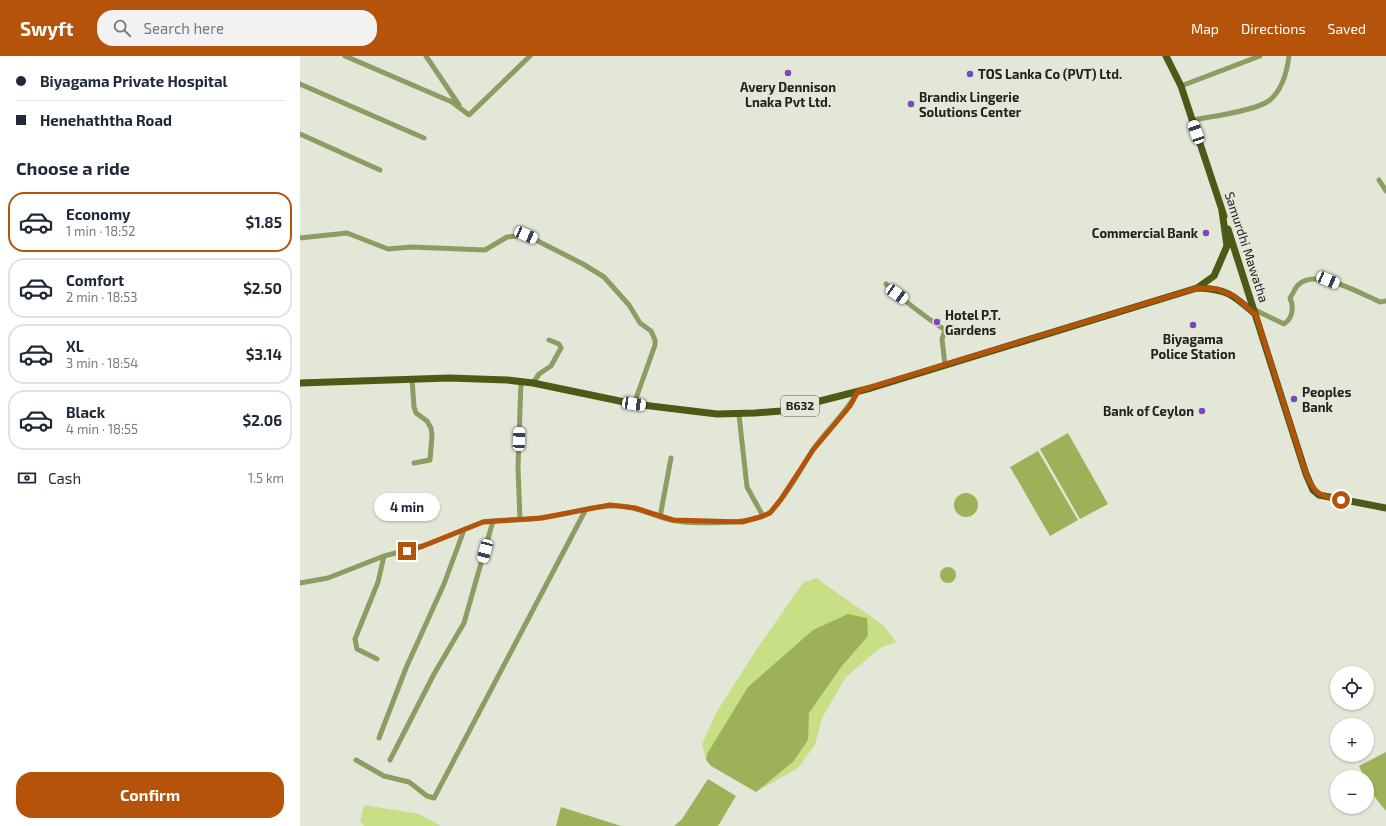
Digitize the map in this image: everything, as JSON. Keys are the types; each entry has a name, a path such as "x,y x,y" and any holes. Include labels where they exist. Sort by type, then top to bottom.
{"main road":[{"name":"Samurdhi Mawatha","path":"1169,57 1192,120 1306,474 1313,490 1326,498 1386,508"},
{"name":"B632","path":"300,383 474,378 533,383 634,404 739,415 781,411 858,391 1197,288 1214,276 1227,246 1222,211"},
{"name":"B632","path":"1197,288 1217,289 1234,296 1255,312"}],"street":[{"path":"345,56 459,105"},
{"path":"426,56 459,105 469,115 530,56"},
{"path":"1180,86 1260,56"},
{"path":"1192,120 1252,108 1269,101 1279,90 1284,79 1289,56"},
{"path":"300,84 424,138"},
{"path":"300,134 380,170"},
{"path":"1379,180 1386,191"},
{"path":"300,238 347,233 388,250 411,248 485,250 507,237 526,235 538,240 604,277 629,305 640,323 651,331 655,340 655,345 634,404"},
{"path":"1255,312 1284,324 1292,313 1293,306 1290,298 1299,284 1314,278 1328,280 1380,302 1386,300"},
{"path":"886,284 915,307 919,313 945,330 942,339 945,365"},
{"path":"533,383 539,374 551,366 561,348 559,344 549,340"},
{"path":"412,379 414,407 416,413 428,421 432,436 430,460 414,463"},
{"path":"520,520 518,467 521,382"},
{"path":"300,583 328,578 384,556 423,546 493,520 541,518 585,511 610,505 622,506 673,520 742,522 763,516 770,513 781,499 813,450 850,406 858,391"},
{"path":"739,415 746,486 763,516"},
{"path":"660,517 671,458"},
{"path":"356,760 384,776 409,782 428,796 434,798 585,511"},
{"path":"390,760 434,674 464,623 493,520"},
{"path":"379,738 406,668 444,584 464,530"},
{"path":"377,659 357,649 355,639 378,582 384,556"}],"shaded area":[{"path":"1068,433 1108,504 1080,519 1040,449"},
{"path":"1038,451 1078,520 1050,536 1010,467"},
{"path":"966,493 975,496 978,505 975,514 966,517 957,514 954,505 957,496"},
{"path":"945,567 951,567 956,572 954,581 951,583 945,583 940,578 940,572"},
{"path":"816,578 883,625 896,642 880,648 846,677 822,718 815,745 798,768 756,792 793,762 807,740 809,713 842,666 868,636 707,754 706,760 702,744 716,713 756,650 803,583"},
{"path":"848,614 867,618 868,636 842,666 809,713 808,740 793,762 756,792 711,766 706,760 707,754 748,687 813,630"},
{"path":"1386,752 1386,811 1374,796 1374,770 1361,770 1359,766 1367,762 1374,762 1374,758"},
{"path":"708,779 736,796 718,826 674,826 682,819"},
{"path":"364,805 419,814 441,826 364,826 360,821"},
{"path":"561,807 615,824 621,826 556,826"}],"place":[{"name":"Avery Dennison Lnaka Pvt Ltd.","path":"788,73"},
{"name":"TOS Lanka Co (PVT) Ltd.","path":"970,74"},
{"name":"Brandix Lingerie Solutions Center","path":"911,104"},
{"name":"Commercial Bank","path":"1206,233"},
{"name":"Hotel P.T. Gardens","path":"937,322"},
{"name":"Biyagama Police Station","path":"1193,325"},
{"name":"Peoples Bank","path":"1294,399"},
{"name":"Bank of Ceylon","path":"1202,411"}],"route":[{"path":"407,551 483,522 493,520 541,518 585,511 610,505 635,508 673,520 742,522 763,516 770,513 781,499 813,450 850,406 858,391 1197,288 1217,289 1234,296 1256,315 1306,474 1313,490 1326,498 1341,500"}]}
